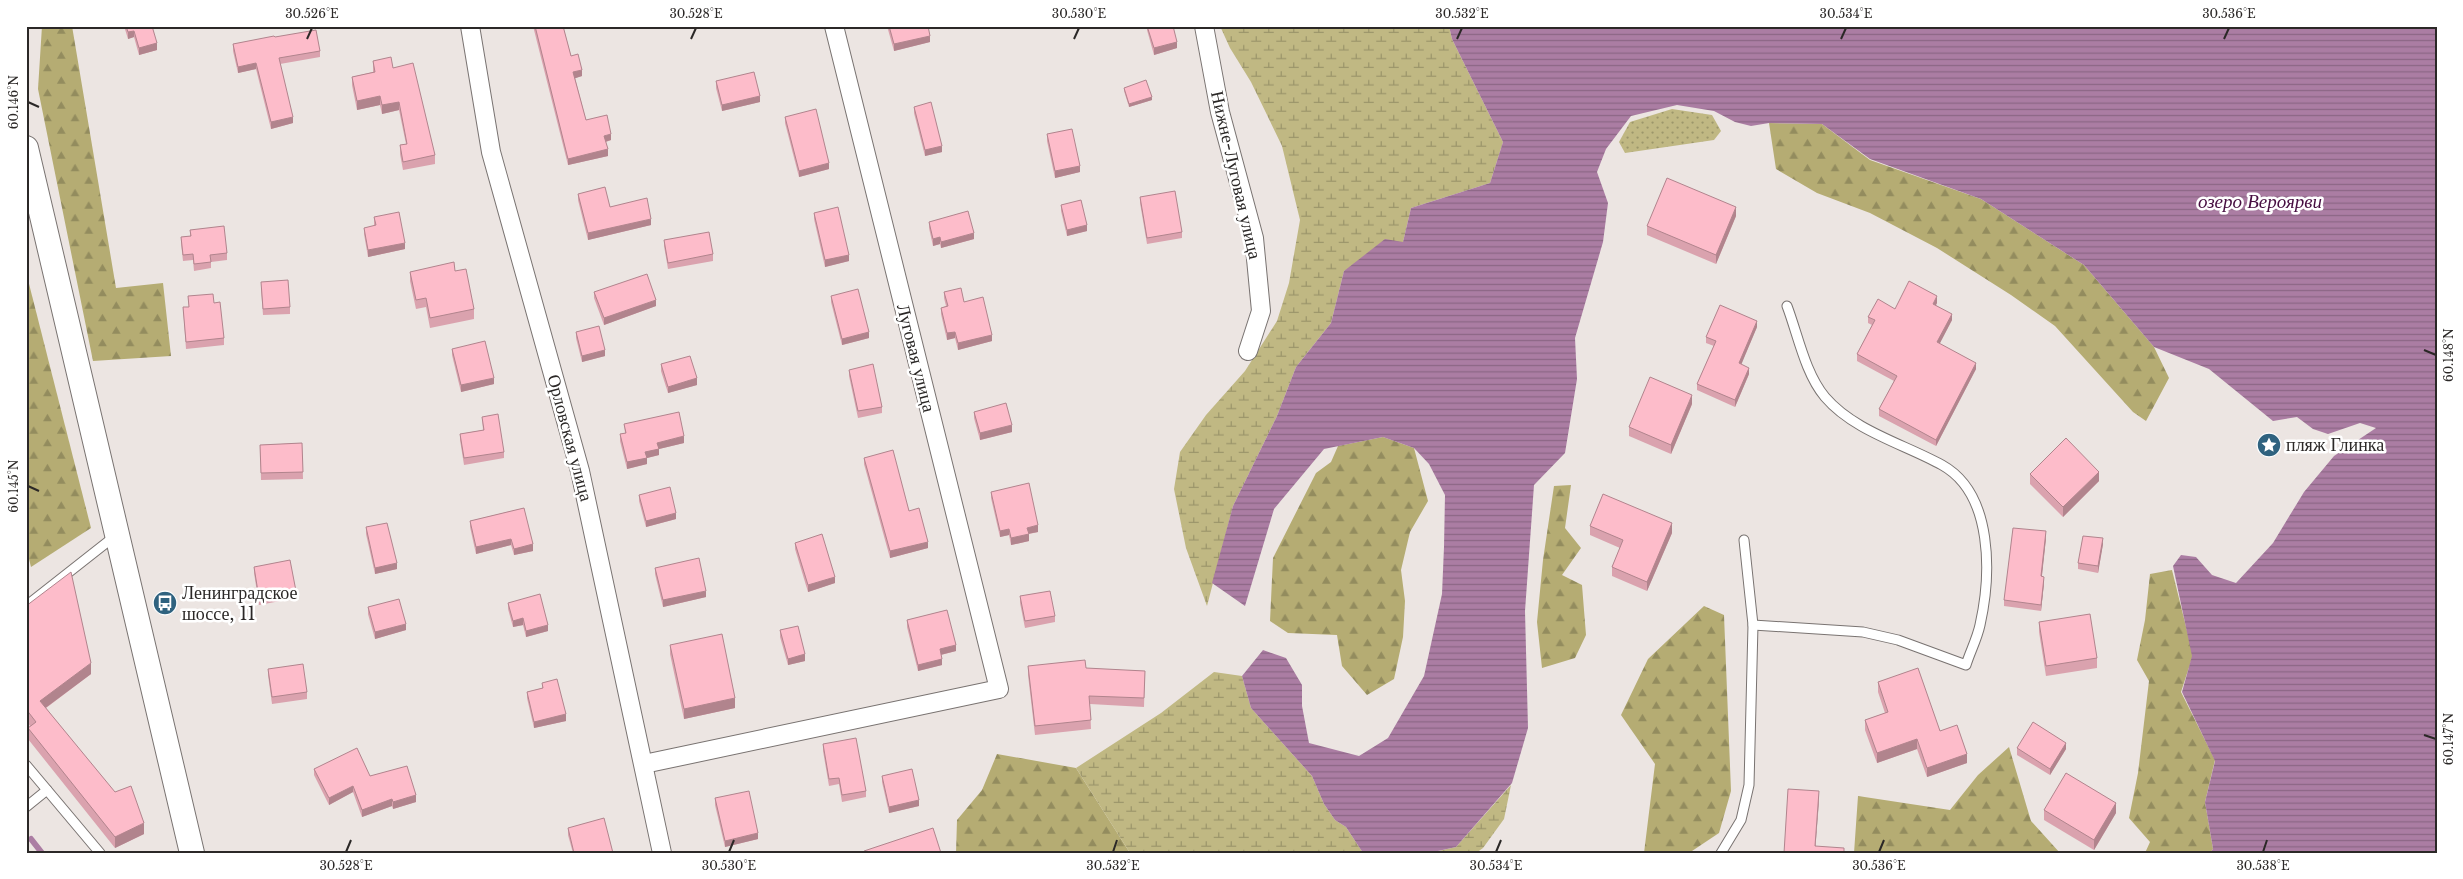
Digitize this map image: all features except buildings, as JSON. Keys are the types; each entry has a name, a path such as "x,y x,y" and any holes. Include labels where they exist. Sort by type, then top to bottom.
{"main road":[{"path":"26,148 192,853"}],"street":[{"name":"Орловская улица","path":"470,26 491,152 580,471 662,853"},
{"name":"Луговая улица","path":"644,764 999,689 834,26"},
{"name":"Нижне-Луговая улица","path":"1204,26 1220,112 1254,238 1261,311 1248,352"}],"lane":[{"path":"1753,625 1863,632 1898,640 1966,665 1980,626 1986,576 1986,543 1979,511 1966,487 1945,467 1870,430 1844,414 1825,396 1811,372 1787,306"},
{"path":"26,606 117,534"},
{"path":"1721,853 1741,820 1749,784 1753,625 1744,540"},
{"path":"26,765 100,853"},
{"path":"26,807 47,790"}],"green space":[{"path":"42,26 72,26 116,288 163,283 171,356 93,361 38,89"},
{"path":"1220,26 1449,26 1452,39 1503,142 1490,183 1411,208 1403,242 1344,271 1331,323 1296,367 1277,416 1233,506 1207,606 1186,548 1174,489 1180,452 1206,415 1245,371 1277,321 1289,283 1300,220 1282,146 1251,82 1230,48"},
{"path":"1672,109 1712,115 1721,131 1714,140 1625,153 1619,142 1630,122"},
{"path":"1769,123 1822,124 1870,160 1981,199 2084,265 2154,347 2169,378 2146,421 2133,412 2055,326 2011,295 1937,248 1870,213 1817,193 1776,169"},
{"path":"26,272 91,528 31,567 26,547"},
{"path":"1383,437 1414,448 1428,501 1410,532 1401,570 1405,601 1403,637 1394,679 1367,695 1342,666 1337,635 1288,633 1270,621 1273,558 1316,473 1331,462 1338,446"},
{"path":"1571,485 1565,528 1581,548 1562,575 1582,585 1586,635 1575,658 1542,668 1537,622 1543,560 1554,486"},
{"path":"2172,570 2193,655 2181,692 2215,760 2205,802 2213,849 2210,853 2145,853 2150,842 2129,818 2138,773 2149,681 2137,660 2145,620 2150,574"},
{"path":"1704,606 1724,615 1731,791 1719,833 1692,851 1644,853 1655,764 1621,715 1648,659"},
{"path":"1214,672 1242,676 1251,708 1312,776 1324,804 1335,820 1346,827 1363,853 1130,853 1076,768 1161,713"},
{"path":"2009,747 2031,821 2060,853 1854,853 1858,796 1950,810 1978,775"},
{"path":"997,754 1076,768 1130,853 956,853 957,820 982,790"},
{"path":"1511,785 1504,819 1483,848 1476,853 1429,853 1456,847"}],"water":[{"name":"озеро Вероярви","path":"1449,26 2437,26 2437,853 2210,853 2213,849 2205,802 2215,761 2182,692 2192,656 2173,566 2181,555 2196,557 2212,575 2236,583 2273,543 2304,492 2334,456 2376,428 2360,423 2328,434 2313,429 2297,417 2273,421 2209,369 2154,347 2084,265 1981,199 1870,159 1822,124 1769,123 1751,126 1735,122 1714,111 1677,105 1631,116 1606,149 1597,172 1608,203 1603,242 1575,338 1577,379 1565,453 1534,485 1525,611 1528,728 1512,783 1456,847 1429,853 1363,853 1346,827 1335,820 1324,804 1312,776 1251,708 1242,676 1263,650 1286,658 1302,685 1302,706 1309,743 1359,756 1388,738 1424,676 1442,594 1445,495 1429,464 1414,448 1383,437 1324,449 1274,509 1245,606 1212,583 1233,506 1277,416 1296,367 1331,323 1344,271 1385,239 1403,242 1411,208 1490,183 1503,142 1452,39"}],"waterway":[{"path":"31,839 42,853"}],"place":[{"name":"пляж Глинка","path":"2269,445"},
{"name":"Ленинградское шоссе, 11","path":"165,603"}]}
